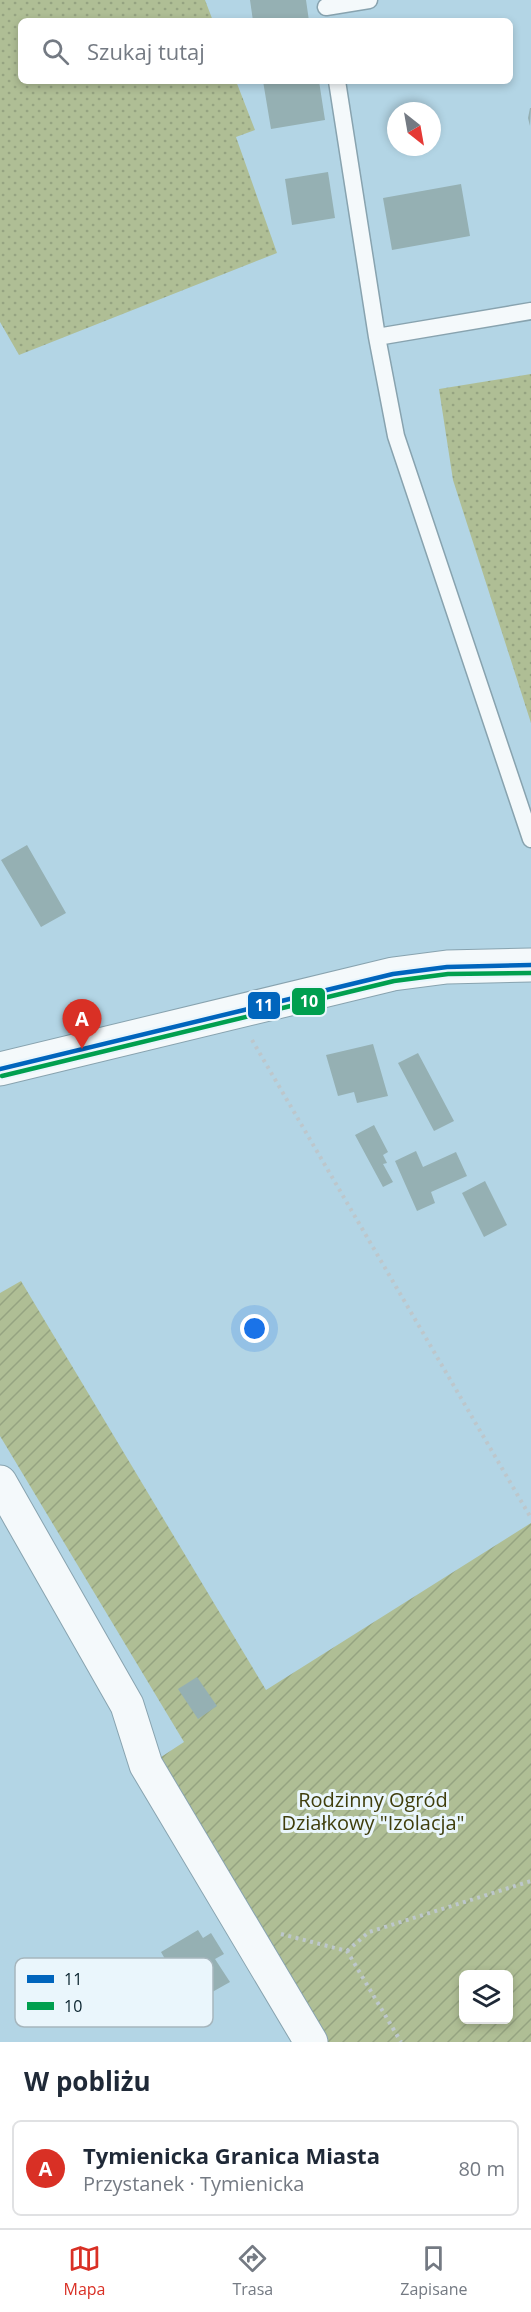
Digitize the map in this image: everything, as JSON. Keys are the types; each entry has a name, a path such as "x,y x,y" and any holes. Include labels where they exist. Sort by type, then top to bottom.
{"street":[{"path":"0,1069 393,974 447,967 531,965"},
{"path":"0,1482 126,1705 146,1765 311,2042"}],"lane":[{"path":"326,9 369,0"},
{"path":"337,84 377,338 396,436 531,839"},
{"path":"377,338 531,311"}],"path":[{"path":"235,1011 531,1518"},
{"path":"347,1951 369,1932 531,1881"},
{"path":"280,1933 347,1951 401,2042"}],"green space":[{"path":"0,0 205,0 212,18 18,18 18,84 237,84 255,130 236,137 277,253 19,355 0,322"},
{"path":"531,374 531,723 453,480 439,389"},
{"name":"Rodzinny Ogród Działkowy \"Izolacja\"","path":"21,1281 266,1690 531,1523 531,2042 327,2042 158,1759 184,1742 0,1436 0,1293"}],"building":[{"path":"250,0 306,0 309,18 253,18"},
{"path":"264,84 319,84 325,120 271,129"},
{"path":"531,108 530,126 528,118"},
{"path":"328,172 335,218 292,225 285,179"},
{"path":"461,184 470,236 392,250 383,198"},
{"path":"27,845 66,913 41,927 1,860"},
{"path":"373,1044 388,1096 357,1103 354,1092 338,1096 326,1055"},
{"path":"418,1053 454,1121 434,1131 398,1063"},
{"path":"374,1125 388,1152 383,1155 387,1163 383,1164 393,1182 383,1187 355,1135"},
{"path":"416,1151 423,1167 456,1152 467,1176 431,1192 435,1203 417,1211 395,1161"},
{"path":"485,1181 507,1225 484,1237 462,1193"},
{"path":"197,1677 217,1706 198,1719 178,1689"},
{"path":"198,1930 203,1938 211,1933 224,1954 215,1959 230,1982 213,1992 213,1958 164,1958 161,1952"}],"transit line":[{"name":"11","path":"0,1069 393,974 447,967 531,965"},
{"name":"10","path":"2,1076 394,981 448,974 531,973"}],"place":[{"name":"Tymienicka Granica Miasta","path":"82,1049"}]}
